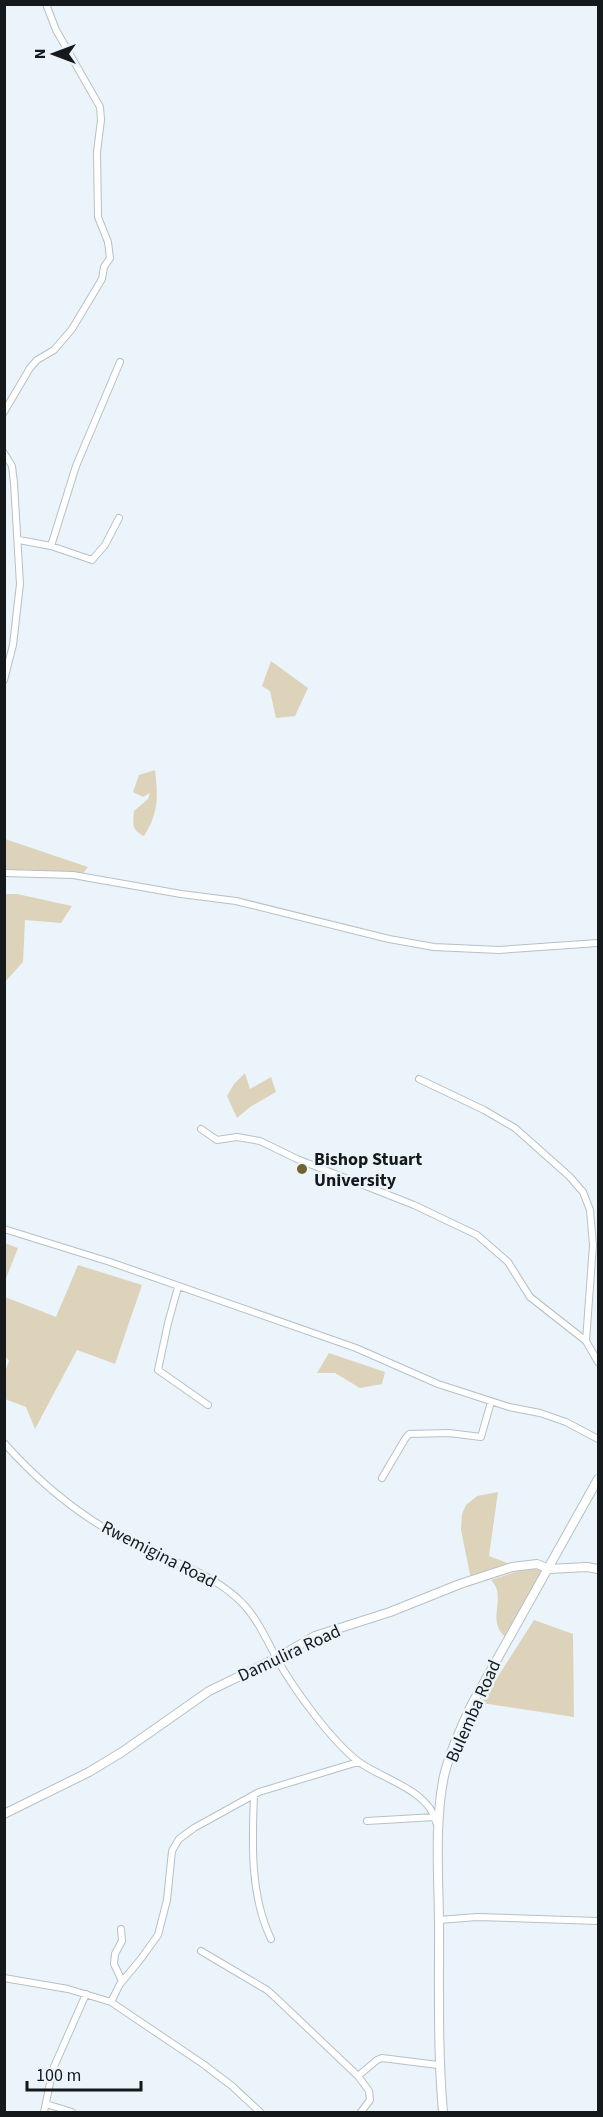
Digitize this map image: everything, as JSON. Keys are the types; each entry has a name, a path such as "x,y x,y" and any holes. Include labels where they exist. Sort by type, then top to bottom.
{"main road":[{"name":"Bulemba Road","path":"443,2112 438,2065 439,1834 445,1775 460,1729 502,1649 598,1479"}],"street":[{"path":"4,412 30,368 37,360 54,350 72,329 102,279 104,267 110,258 108,242 98,217 97,152 101,120 100,107 56,30 46,4"},
{"path":"51,546 76,466 120,362"},
{"path":"4,453 12,466 19,540 20,584 13,645 4,680"},
{"path":"19,540 51,546 92,560 105,545 119,518"},
{"path":"4,873 63,873 181,894 236,901 389,939 434,947 507,950 598,943"},
{"path":"419,1079 484,1110 515,1128 584,1192 590,1210 593,1245 586,1341"},
{"path":"201,1129 218,1140 237,1137 260,1141 297,1159 414,1205 477,1235 508,1262 530,1298 586,1341 598,1362"},
{"path":"4,1229 110,1262 356,1348 438,1384 491,1402 540,1413 566,1422 598,1439"},
{"path":"178,1287 158,1371 208,1405"},
{"path":"382,1478 409,1434 449,1433 481,1437 491,1402"},
{"name":"Rwemigina Road","path":"4,1443 29,1471 55,1493 107,1530 184,1565 231,1592 255,1619 294,1687 315,1714 358,1762 413,1792 435,1817 439,1834"},
{"name":"Damulira Road","path":"4,1814 89,1772 209,1691 277,1658 315,1636 390,1612 482,1576 521,1565 537,1564 549,1569 587,1567 598,1569"},
{"path":"111,2002 122,1981 158,1935 175,1844 194,1828 254,1795 273,1787 358,1762"},
{"path":"254,1795 253,1847 259,1912 271,1939"},
{"path":"367,1821 435,1817"},
{"path":"439,1920 477,1917 598,1921"},
{"path":"122,1929 122,1941 115,1954 114,1964 122,1981"},
{"path":"201,1951 277,1999 358,2076 369,2091 370,2100 362,2112"},
{"path":"4,1978 68,1989 111,2002 203,2064 232,2086 260,2112"},
{"path":"44,2112 53,2069 86,1994"},
{"path":"358,2076 382,2058 438,2065"},
{"path":"46,2104 72,2112"}],"shaded area":[{"path":"271,661 308,688 295,716 276,718 270,691 262,686"},
{"path":"155,770 157,788 155,812 144,836 134,826 134,811 148,799 150,793 143,797 133,792 139,775"},
{"path":"5,839 88,867 81,876 5,875"},
{"path":"5,894 17,894 72,906 61,923 25,920 23,962 5,982"},
{"path":"245,1073 250,1089 271,1077 276,1092 250,1107 237,1118 227,1096 234,1084"},
{"path":"5,1243 18,1248 5,1281"},
{"path":"78,1265 142,1285 115,1364 77,1350 35,1429 26,1407 5,1399 5,1372 9,1361 5,1356 5,1297 56,1317"},
{"path":"329,1353 385,1372 382,1384 360,1388 335,1373 317,1373"},
{"path":"498,1492 489,1556 513,1565 471,1579 461,1530 462,1514 466,1505 477,1496"},
{"path":"535,1569 546,1571 508,1639 497,1625 498,1595 491,1580 518,1571"},
{"path":"534,1620 573,1634 574,1717 481,1703"}],"place":[{"name":"Bishop Stuart University","path":"302,1169"}]}
